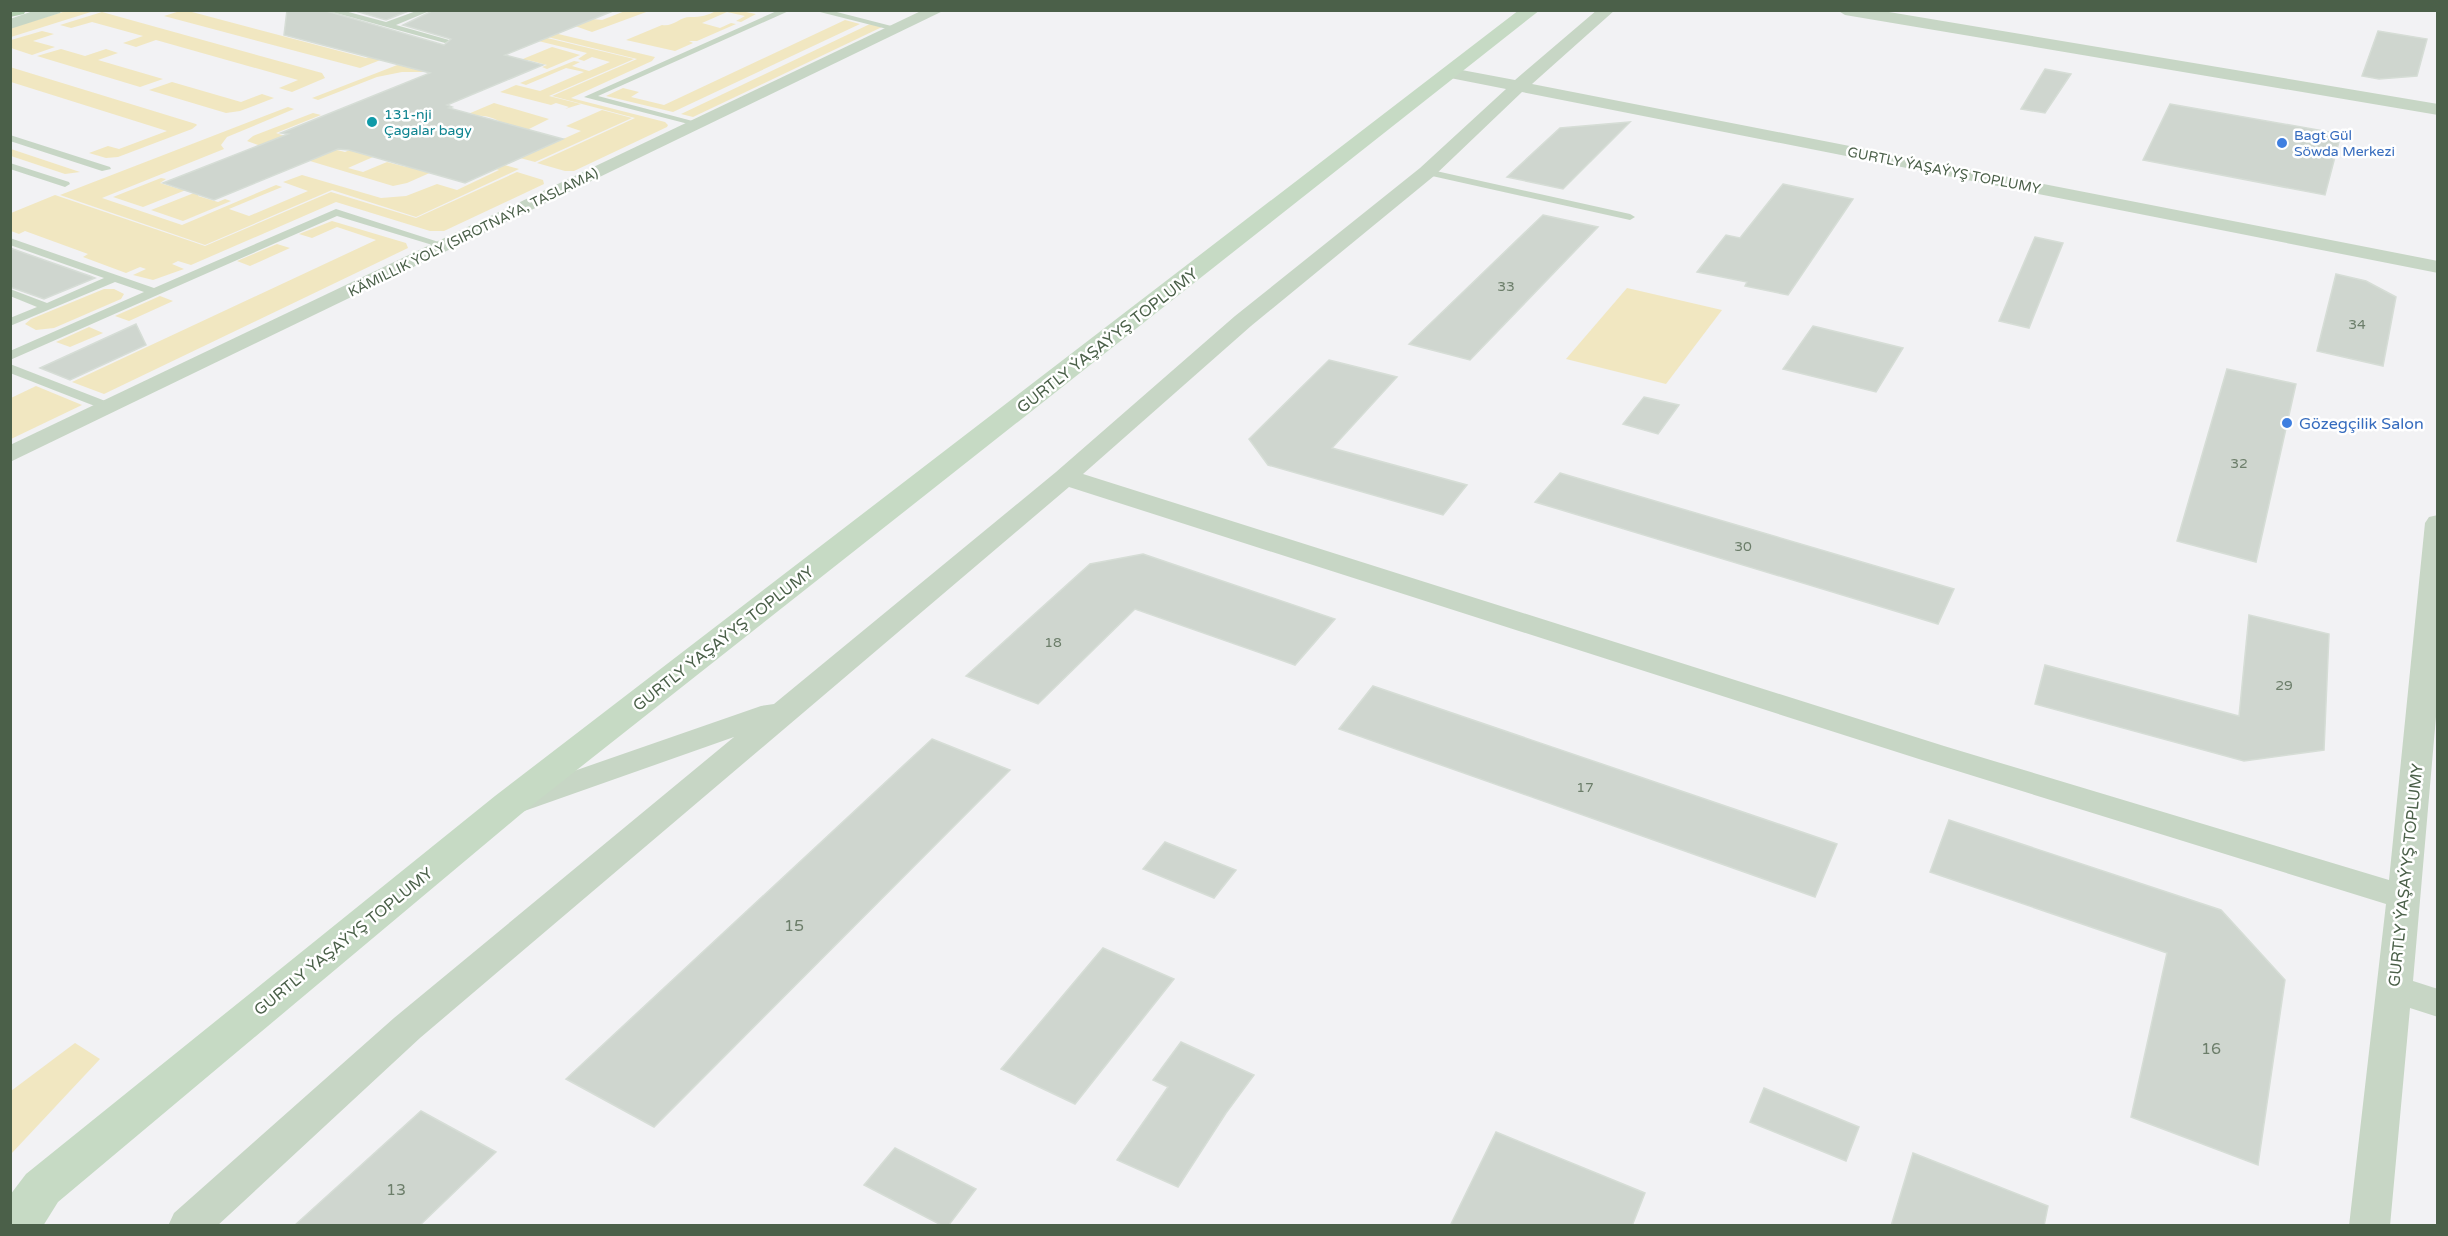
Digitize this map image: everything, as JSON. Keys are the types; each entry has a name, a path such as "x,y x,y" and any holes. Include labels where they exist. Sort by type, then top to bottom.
{"main road":[{"path":"10,12 17,10"}],"street":[{"path":"10,24 54,10"},
{"name":"KÄMILLIK ÝOLY (SIROTNAÝA, TASLAMA)","path":"10,455 443,245 937,10"},
{"name":"GURTLY ÝAŞAÝYŞ TOPLUMY","path":"16,1226 42,1188 508,805 1531,10"},
{"path":"188,1226 407,1028 1065,477 1243,321 1428,172 1519,86 1607,10"},
{"path":"1845,10 2438,110"},
{"name":"GURTLY ÝAŞAÝYŞ TOPLUMY","path":"1450,73 2438,267"},
{"path":"1065,477 1933,753 2404,897"},
{"name":"GURTLY ÝAŞAÝYŞ TOPLUMY","path":"2369,1226 2404,897 2438,523"},
{"path":"508,805 789,707"},
{"path":"2393,988 2438,1003"}],"lane":[{"path":"329,10 445,40"},
{"path":"387,25 428,10"},
{"path":"697,125 589,97 787,10"},
{"path":"816,10 899,29"},
{"path":"10,138 106,169"},
{"path":"10,166 65,184"},
{"path":"1428,172 1630,218"},
{"path":"10,356 336,212 443,245"},
{"path":"10,241 154,292"},
{"path":"10,323 114,278"},
{"path":"10,292 48,307"},
{"path":"10,368 109,407"}],"shaded area":[{"path":"718,10 756,14 741,22 736,21 745,16 727,12 702,23 720,28 731,23 736,24 697,41 689,41 693,43 675,51 626,40 686,17 704,16"},
{"path":"66,11 94,11 11,37 10,28"},
{"path":"180,11 196,11 192,12 366,58 399,46 424,43 360,68 164,16"},
{"path":"625,11 649,11 592,32 575,26 592,19 602,20"},
{"path":"102,12 322,73 325,78 292,92 279,88 298,80 156,40 136,47 123,43 143,36 92,22 71,28 60,25"},
{"path":"845,20 860,24 673,112 606,96 623,88 639,92 631,97 664,105"},
{"path":"512,23 655,57 652,61 571,98 665,122 667,127 574,171 565,171 537,163 635,118 552,96 637,59 499,25"},
{"path":"870,24 882,27 693,117 681,114"},
{"path":"498,26 634,59 549,96 581,104 565,109 569,107 556,103 551,105 500,92 516,85 540,91 584,72 566,68 526,85 520,83 574,61 580,62 572,66 589,71 610,62 592,57 584,61 578,59 587,53 522,37 509,38 424,72 402,72 377,77 318,100 312,98"},
{"path":"42,31 54,34 33,41 55,47 32,55 11,48 11,40"},
{"path":"552,47 580,55 547,69 542,67 547,65 528,60 518,61"},
{"path":"61,49 85,56 106,49 118,53 98,60 163,79 140,87 37,56"},
{"path":"10,67 197,125 192,129 118,157 106,158 89,153 108,146 119,149 167,131 11,82"},
{"path":"172,82 241,102 262,94 274,98 240,111 226,113 149,90"},
{"path":"494,103 549,119 517,135 497,120 480,116 461,120 439,129 435,128"},
{"path":"288,107 294,109 227,137 221,145 224,149 102,198 182,225 276,185 282,187 229,209 249,216 308,191 283,182 302,175 381,198 406,196 437,184 457,190 499,170 481,165 489,161 519,169 416,217 332,190 205,245 60,195"},
{"path":"602,110 632,118 535,162 505,154 509,152 525,156 581,131 566,126"},
{"path":"313,113 321,115 276,133 288,137 277,152 247,141 253,136"},
{"path":"391,133 414,139 348,168 363,172 387,162 406,167 424,159 450,164 407,183 393,186 290,155 333,149 345,152"},
{"path":"11,149 80,172 65,174 11,156"},
{"path":"517,172 543,180 544,184 444,231 430,231 336,202 191,265 178,261 172,264 184,269 153,280 133,275 146,269 140,267 126,273 83,257 88,254 25,231 19,234 11,231 11,213 55,195 205,246 331,192 416,218"},
{"path":"161,178 166,179 160,183 179,189 186,186 191,188 143,207 113,197"},
{"path":"199,191 198,196 218,202 225,199 231,201 183,221 151,210"},
{"path":"332,221 406,243 408,248 104,394 72,382 376,240 337,227 312,238 299,234"},
{"path":"277,244 290,248 250,266 237,261"},
{"path":"1627,288 1722,310 1666,384 1566,359"},
{"path":"104,289 114,289 124,294 121,299 54,328 36,330 25,324 31,319"},
{"path":"160,296 173,301 129,321 115,316"},
{"path":"89,327 103,333 70,347 56,342"},
{"path":"36,386 82,405 11,439 11,398"},
{"path":"75,1043 100,1059 11,1154 11,1091"}],"building":[{"path":"287,10 323,10 444,45 451,39 403,25 434,10 613,11 505,55 543,65 447,105 452,107 449,108 563,139 465,183 349,150 338,149 214,200 163,183 288,134 281,133 430,73 284,35"},
{"path":"352,10 411,10 386,20"},
{"path":"2378,31 2427,39 2417,76 2379,79 2362,76"},
{"path":"2045,69 2071,74 2045,113 2021,109"},
{"path":"2170,104 2341,134 2325,195 2143,160"},
{"path":"1630,122 1563,189 1507,177 1560,128"},
{"path":"1783,184 1853,199 1788,295 1745,286 1747,282 1697,272 1726,235 1740,238"},
{"path":"1543,215 1598,227 1470,360 1409,344"},
{"path":"2035,237 2063,243 2029,328 1999,321"},
{"path":"10,248 95,278 44,299 10,287"},
{"path":"2336,274 2366,281 2396,297 2383,366 2317,351"},
{"path":"136,324 146,345 70,380 40,368"},
{"path":"1813,326 1903,348 1876,392 1783,369"},
{"path":"1329,360 1397,377 1332,448 1467,485 1443,515 1268,465 1249,439"},
{"path":"2227,369 2296,384 2256,562 2177,541"},
{"path":"1644,397 1679,405 1658,434 1623,424"},
{"path":"1560,473 1954,589 1938,624 1535,502"},
{"path":"1143,554 1335,619 1295,665 1135,609 1038,704 966,676 1090,564"},
{"path":"2249,615 2329,634 2324,750 2244,761 2035,704 2045,665 2239,716"},
{"path":"1373,686 1837,844 1815,897 1339,729"},
{"path":"932,739 1010,770 654,1127 566,1079"},
{"path":"1949,820 2221,910 2285,980 2258,1165 2131,1117 2167,953 1930,872"},
{"path":"1165,842 1236,870 1214,898 1143,869"},
{"path":"1103,948 1174,979 1075,1104 1001,1069"},
{"path":"1181,1042 1254,1075 1226,1113 1178,1187 1117,1160 1168,1087 1153,1080"},
{"path":"1764,1088 1859,1127 1846,1161 1750,1122"},
{"path":"421,1111 496,1152 419,1226 294,1226"},
{"path":"1496,1132 1645,1193 1632,1226 1450,1226"},
{"path":"895,1148 976,1189 948,1226 943,1226 864,1185"},
{"path":"1913,1153 2048,1206 2044,1226 1891,1226"}],"place":[{"name":"131-nji Çagalar bagy","path":"372,122"},
{"name":"Bagt Gül Söwda Merkezi","path":"2282,143"},
{"name":"Gözegçilik Salon","path":"2287,423"}]}
